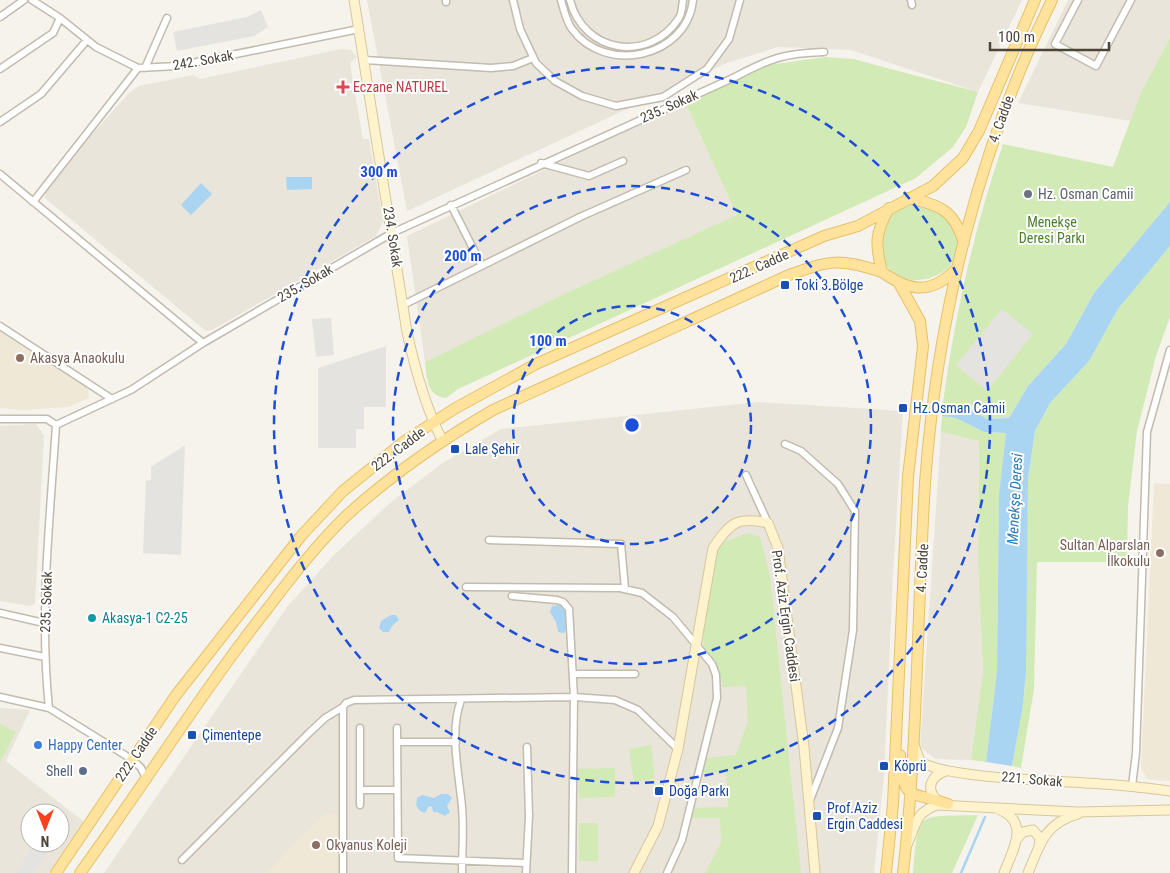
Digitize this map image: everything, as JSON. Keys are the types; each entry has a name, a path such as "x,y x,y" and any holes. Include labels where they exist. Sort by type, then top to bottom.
{"main road":[{"name":"4. Cadde","path":"908,198 933,186 947,175 963,158 979,132 1035,0"},
{"name":"4. Cadde","path":"964,244 995,132 1021,66 1052,0"},
{"path":"908,198 940,206 951,215 959,227 964,244 958,266 948,277 935,285 921,288 900,285 882,272 876,239 880,224 889,207 908,198"},
{"name":"222. Cadde","path":"56,873 176,695 301,536 343,491 405,441 536,364 824,236 858,226 889,207"},
{"name":"222. Cadde","path":"80,873 147,780 223,665 310,553 346,516 399,471 442,440 493,410 789,275 826,262 842,261 882,272"},
{"name":"4. Cadde","path":"903,873 910,793 925,482 935,388 946,320 958,266"},
{"name":"4. Cadde","path":"886,873 893,804 908,477 923,346 920,321 900,285"},
{"path":"897,727 902,781 910,793 948,804"}],"street":[{"path":"0,17 24,0"},
{"path":"32,0 60,18 87,40 141,68"},
{"name":"234. Sokak","path":"354,0 403,305 417,376 433,423 442,440"},
{"path":"513,0 520,29 536,64 555,81 582,96 616,106 663,97 707,68 729,39 740,0"},
{"path":"561,0 572,29 587,44 608,54 630,57 652,52 672,40 686,24 694,0"},
{"path":"570,0 578,22 592,37 610,45 629,47 648,43 664,34 680,18 683,0"},
{"path":"1078,0 1055,44 1096,66 1131,0"},
{"path":"0,69 53,33 60,18"},
{"path":"33,202 141,68 167,18"},
{"name":"242. Sokak","path":"141,68 177,66 359,29"},
{"path":"0,122 41,94 87,40"},
{"name":"235. Sokak","path":"49,708 44,623 56,425 131,390 203,343 392,233 734,77 770,58 804,52 824,52"},
{"path":"365,60 491,68 513,66 533,58"},
{"path":"541,164 589,176 623,161"},
{"path":"403,305 580,217 686,170"},
{"path":"0,174 203,343"},
{"path":"451,205 482,266"},
{"path":"0,326 112,399"},
{"path":"1132,786 1136,753 1147,432 1170,350"},
{"path":"0,420 47,419 56,425"},
{"path":"785,444 801,451 838,484 855,511 853,630 838,728 810,800"},
{"path":"634,873 658,826 678,749 713,548 728,526 743,521 768,523 746,475"},
{"name":"Prof. Aziz Ergin Caddesi","path":"768,523 778,548 810,800 815,873"},
{"path":"489,540 621,544 625,589"},
{"path":"466,587 625,589 642,593 673,617 712,664 716,675 717,698 682,840 667,873"},
{"path":"512,596 558,600 567,605 571,619 574,697 572,873"},
{"path":"0,613 44,623"},
{"path":"0,648 45,657"},
{"path":"573,674 635,674"},
{"path":"0,697 49,708 133,760 147,780"},
{"path":"182,860 325,718 343,707 346,703 354,700 574,697 615,700 638,710 678,749"},
{"path":"461,700 457,710 456,742 462,810 462,873"},
{"path":"343,707 343,873"},
{"path":"360,728 360,804"},
{"path":"397,728 398,858 525,863"},
{"name":"221. Sokak","path":"913,737 920,761 936,768 1050,782 1132,786 1170,791"},
{"path":"397,742 456,742"},
{"path":"526,873 525,863 529,816 527,747"},
{"path":"937,800 931,793 931,782 937,774 948,770"},
{"path":"360,790 397,790"},
{"path":"905,850 917,818 924,810 937,805 948,804 1087,812 1170,810"},
{"path":"990,807 1004,812 1013,819 1017,829 1016,840 1004,873"},
{"path":"1028,873 1045,834 1059,821 1087,812"},
{"path":"1016,840 1023,832 1033,830 1040,838 1039,846"}],"shaded area":[{"path":"367,0 1022,0 978,92 851,50 778,47 727,63 407,211"},
{"path":"1068,0 1170,0 1170,38 1141,92 1130,121 1018,103"},
{"path":"261,10 268,27 254,36 177,51 173,32 247,17"},
{"path":"341,49 351,50 357,57 350,63 363,139 369,139 383,222 376,236 212,330 206,331 45,198 44,188 130,92 139,86 193,75 200,79"},
{"path":"685,102 737,215 425,362 407,236"},
{"path":"1002,309 1033,334 987,391 956,365"},
{"path":"331,318 334,355 316,357 312,319"},
{"name":"Akasya Anaokulu","path":"0,331 88,388 89,398 68,407 23,410 0,408"},
{"path":"386,346 386,407 364,407 364,429 356,429 356,448 318,448 318,368"},
{"path":"759,402 903,411 884,776 874,873 104,873 287,607 335,554 390,503 441,464 501,429"},
{"path":"36,424 44,436 35,604 29,606 0,601 0,426"},
{"path":"941,432 979,441 978,565 983,671 971,760 935,759 920,747"},
{"path":"185,445 181,555 143,553 146,481 151,480 151,467"},
{"path":"1154,483 1170,484 1170,781 1147,779 1141,768"},
{"path":"0,708 30,710 6,761 60,803 20,803 20,853 65,853 49,873 0,873"},
{"path":"70,811 88,825 70,847"},
{"name":"Okyanus Koleji","path":"330,813 336,814 338,817 339,873 267,873 322,816"},
{"path":"28,853 48,853 34,873 15,873"}],"green space":[{"name":"Menekşe Deresi Parkı","path":"1170,38 1170,202 1094,293 1066,344 1028,386 1009,418 987,419 960,404 943,403 953,337 974,240 1003,144 1113,167 1141,92"},
{"path":"825,57 853,59 978,92 966,127 953,147 916,178 458,389 446,398 435,394 429,386 425,362 573,290 737,215 685,102 769,65"},
{"path":"905,202 943,209 958,232 959,248 954,261 944,271 931,278 916,280 902,277 889,269 881,255 880,242 885,217"},
{"path":"1170,246 1170,317 1156,356 1137,431 1128,506 1127,562 1037,562 1034,689 1021,768 1012,766 1025,688 1028,479 1035,431 1050,403 1089,361 1118,309"},
{"path":"942,416 956,418 984,432 1006,433 999,494 997,671 986,762 971,760 983,671 978,565 979,441 941,432"},
{"path":"749,533 760,537 770,576 801,873 705,873 721,843 720,818 692,818 695,808 728,807 726,772 703,773 707,758 736,755 748,721 746,686 722,687 720,672 708,656 704,646 704,628 708,597 719,547 724,542"},
{"path":"0,724 16,732 0,762"},
{"path":"651,745 655,778 634,782 629,749"},
{"path":"615,768 615,797 579,798 578,769"},
{"path":"978,815 952,873 913,873 917,837 924,821 931,817"},
{"path":"579,823 598,823 598,861 579,861"}],"water":[{"path":"286,177 312,177 312,189 287,190"},
{"path":"201,183 212,194 191,215 181,205"},
{"path":"1170,202 1170,246 1118,309 1089,361 1050,403 1035,431 1028,479 1026,672 1023,704 1012,766 986,762 997,671 999,494 1006,433 984,432 956,418 942,416 943,403 960,404 987,419 1009,418 1028,386 1066,344 1094,293"},
{"path":"559,605 565,611 568,618 568,625 564,633 558,632 556,622 550,612 552,606"},
{"path":"391,615 396,615 399,620 392,626 389,632 383,632 379,628 381,621"},
{"path":"441,794 448,794 452,798 447,806 450,812 445,816 433,812 432,807 429,806 425,813 420,811 416,805 417,798 422,795 434,798"}],"waterway":[{"name":"Menekşe Deresi","path":"961,873 985,817"}],"place":[{"name":"Eczane NATUREL","path":"343,87"},
{"name":"Hz. Osman Camii","path":"1028,194"},
{"name":"Toki 3.Bölge","path":"785,285"},
{"name":"Akasya Anaokulu","path":"20,358"},
{"name":"Hz.Osman Camii","path":"903,408"},
{"name":"Lale Şehir","path":"455,449"},
{"name":"Sultan Alparslan İlkokulu","path":"1160,553"},
{"name":"Akasya-1 C2-25","path":"92,618"},
{"name":"Çimentepe","path":"192,735"},
{"name":"Happy Center","path":"38,745"},
{"name":"Köprü","path":"884,766"},
{"name":"Shell","path":"83,771"},
{"name":"Doğa Parkı","path":"659,791"},
{"name":"Prof.Aziz Ergin Caddesi","path":"817,816"},
{"name":"Okyanus Koleji","path":"316,845"}]}
